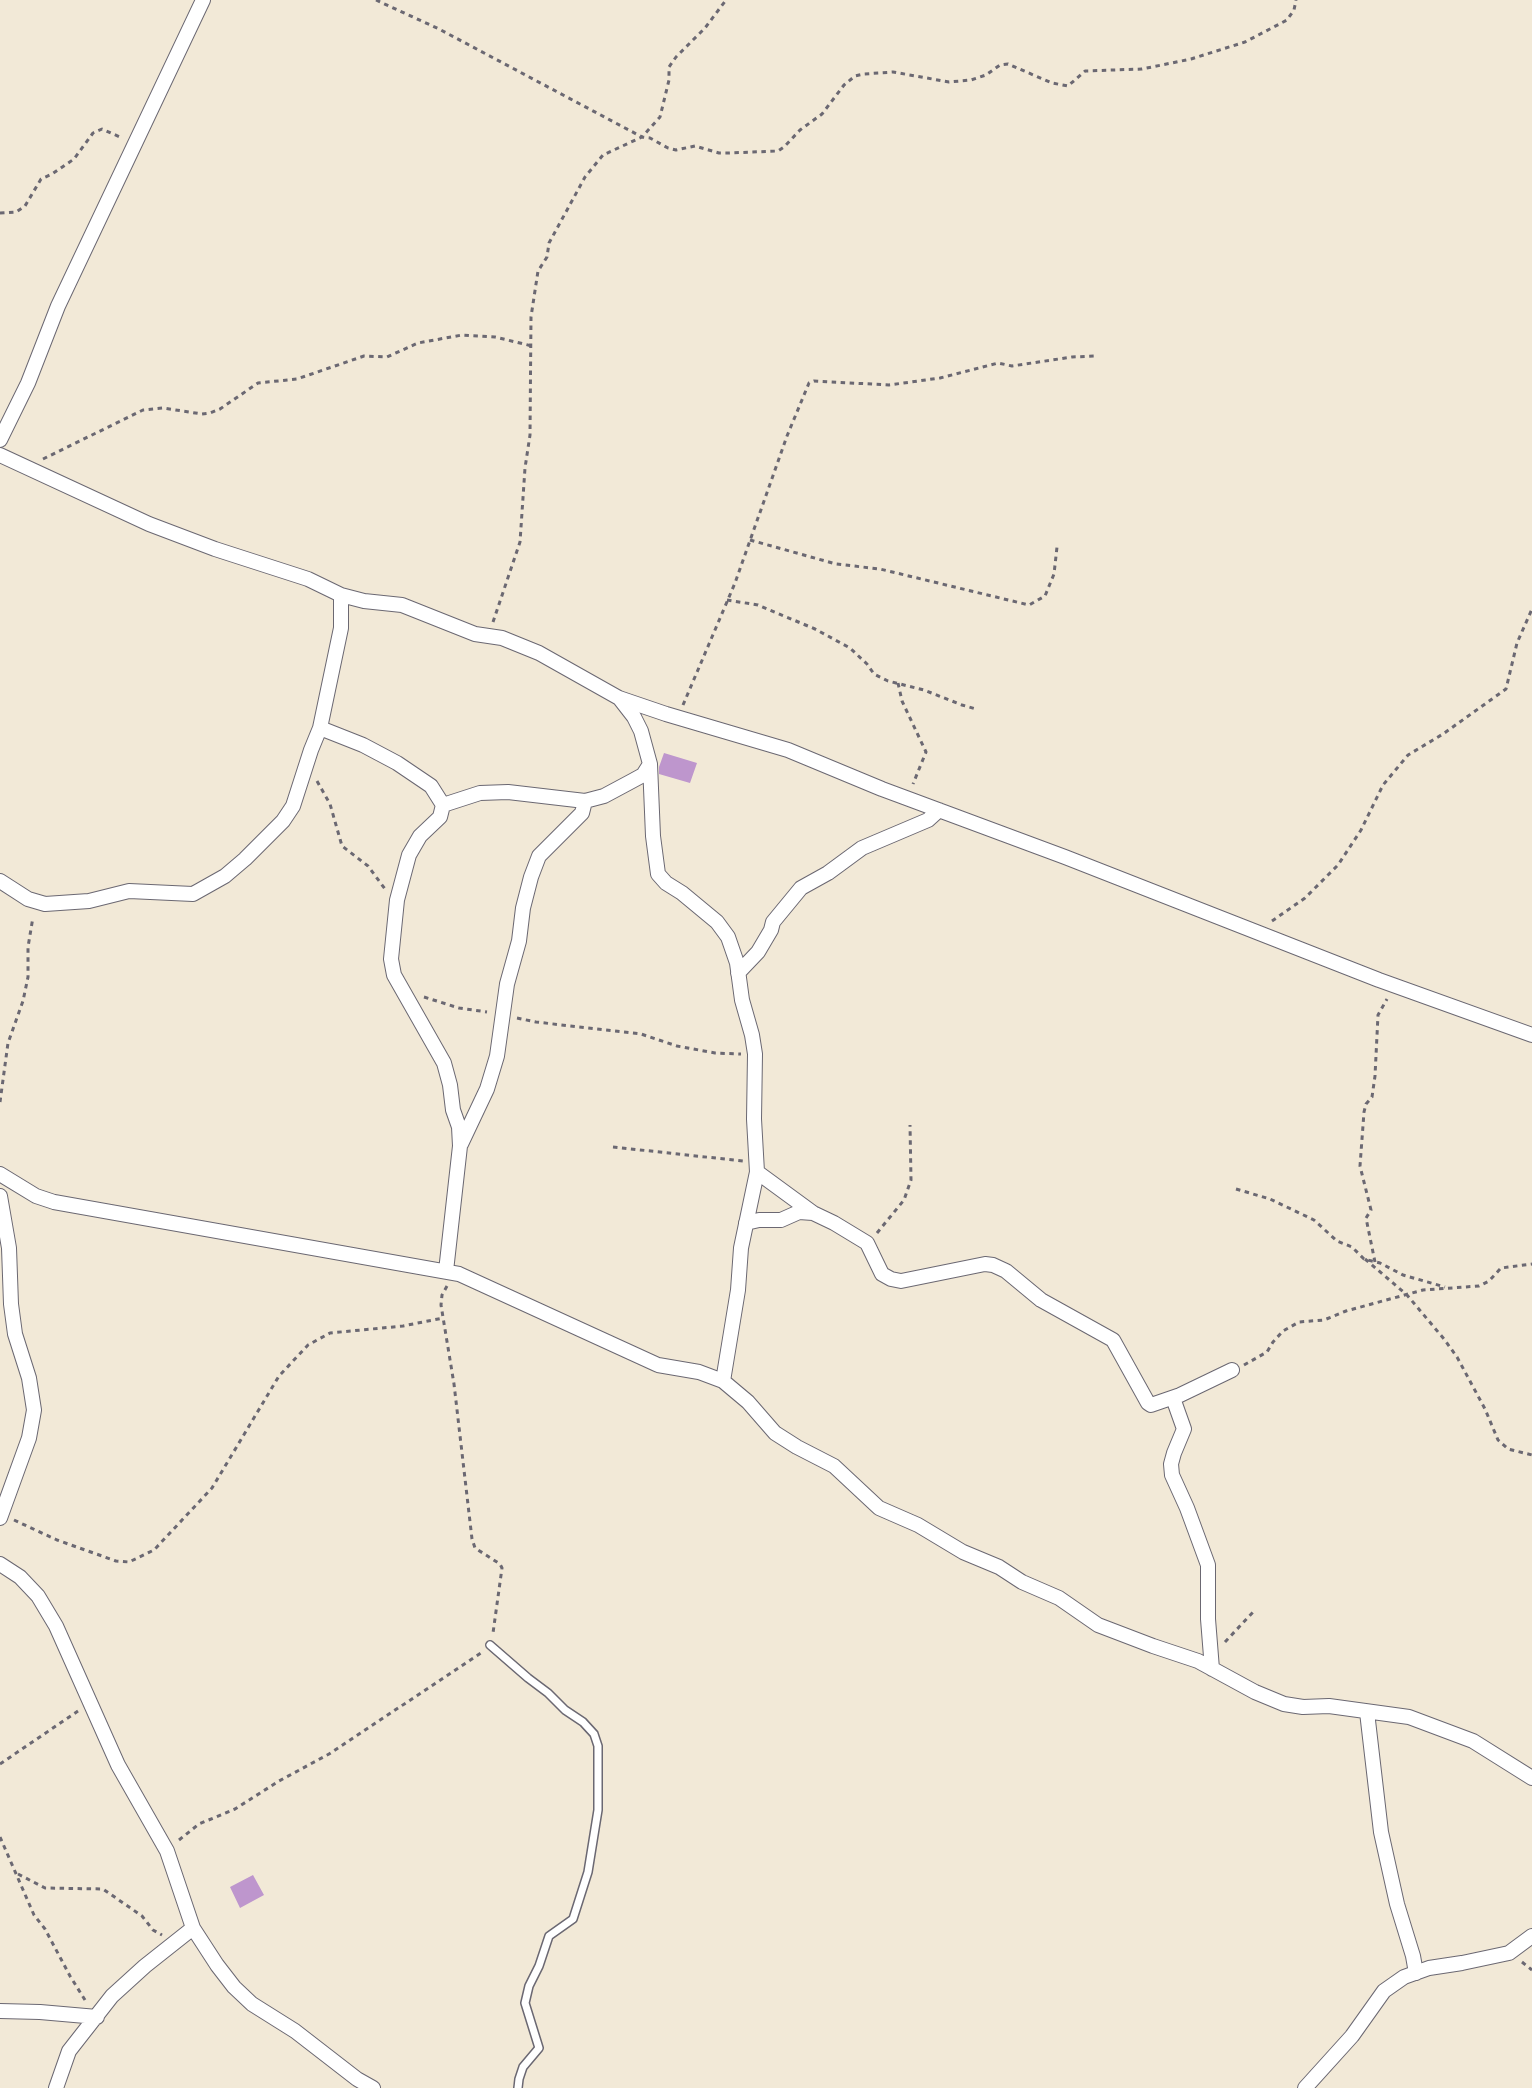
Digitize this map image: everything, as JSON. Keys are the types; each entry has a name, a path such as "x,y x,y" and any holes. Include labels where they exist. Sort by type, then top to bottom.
{"street":[{"path":"0,440 24,392 58,306 203,0"},
{"path":"0,455 149,525 308,579 341,595 364,601 402,605 466,630 502,638 539,653 619,698 788,750 1398,987 1532,1035"},
{"path":"0,881 35,903 60,904 89,901 129,891 193,894 225,876 283,821 292,806 320,728 339,644 341,595"},
{"path":"619,698 634,717 641,731 650,764 653,836 658,874 724,930 737,963 742,1000 755,1054 757,1167 752,1203 741,1248 737,1298 723,1381"},
{"path":"320,728 363,745 397,763 431,786 443,805 440,817 420,836 409,855 396,906 391,959 397,981 444,1063 453,1110 459,1127 460,1146 452,1273"},
{"path":"443,805 480,793 508,792 585,801 604,796 643,775 650,764"},
{"path":"460,1146 487,1089 497,1056 507,984 519,941 523,908 531,877 539,856 582,813 585,801"},
{"path":"738,972 758,952 773,922 801,888 828,873 862,848 928,820 939,810"},
{"path":"757,1167 813,1213 867,1243 882,1274 891,1279 901,1281 985,1264 1006,1271 1041,1300 1113,1340 1151,1405 1173,1398 1232,1370"},
{"path":"0,1174 36,1196 54,1202 452,1273 658,1365 699,1372 723,1381 748,1402 775,1433 834,1466 879,1508 918,1525 963,1552 999,1567 1022,1582 1059,1598 1098,1625 1198,1661 1255,1692 1284,1704 1303,1707 1329,1706 1409,1717 1452,1732 1473,1741 1532,1778"},
{"path":"0,1196 9,1248 10,1304 15,1334 29,1378 34,1410 29,1438 1,1516"},
{"path":"746,1223 759,1220 781,1220 799,1212 813,1213"},
{"path":"1173,1398 1184,1429 1171,1464 1172,1475 1208,1565 1208,1619 1212,1667"},
{"path":"0,1564 20,1577 38,1596 56,1626 118,1764 167,1851 193,1928 234,1988 252,2004 295,2031 357,2079 373,2088"},
{"path":"1367,1712 1381,1832 1397,1905 1411,1947 1416,1973"},
{"path":"56,2088 69,2052 112,1996 193,1928"},
{"path":"1305,2088 1352,2036 1384,1991 1404,1977 1428,1968 1509,1953 1532,1936"},
{"path":"0,2011 95,2016"}],"lane":[{"path":"490,1645 565,1710 583,1722 594,1734 598,1746 598,1810 588,1872 573,1919 549,1936 539,1966 529,1986 525,2003 539,2048 523,2067 518,2088"}],"path":[{"path":"376,0 439,29 642,137 651,138 672,150 695,146 719,153 778,151 792,141 800,130 822,114 834,96 855,76 892,72 950,82 986,75 994,68 1008,64 1052,83 1068,86 1085,71 1142,69 1191,59 1245,42 1287,20 1294,10 1296,0"},
{"path":"489,636 520,542 525,468 530,435 531,317 535,285 555,232 585,177 603,155 642,137 660,117 669,80 669,67 705,28 726,0"},
{"path":"0,213 15,212 26,206 41,179 74,159 93,133 102,129 112,132 135,146"},
{"path":"29,467 143,410 163,408 202,414 210,413 220,409 258,383 297,379 363,356 387,357 418,343 462,334 532,346"},
{"path":"678,718 727,600 787,436 809,383 814,381 889,384 940,378 998,363 1012,366 1095,356"},
{"path":"750,540 836,564 880,569 1029,605 1045,596 1054,574 1057,547"},
{"path":"727,600 758,605 815,629 850,648 874,674 976,709"},
{"path":"1261,933 1283,912 1305,898 1338,865 1361,830 1383,785 1408,755 1443,734 1506,689 1517,643 1532,609"},
{"path":"898,684 902,701 926,752 908,798"},
{"path":"304,770 319,783 330,804 342,846 368,866 396,906"},
{"path":"0,1102 8,1043 28,977 28,947 35,903"},
{"path":"397,981 415,994 448,1005 536,1023 641,1034 677,1046 715,1053 755,1054"},
{"path":"1375,1262 1366,1218 1371,1209 1360,1166 1364,1112 1366,1104 1372,1097 1378,1015 1384,1002 1398,987"},
{"path":"867,1243 884,1227 904,1200 911,1180 910,1125"},
{"path":"613,1147 757,1167"},
{"path":"1236,1189 1270,1199 1314,1220 1337,1240 1352,1247 1407,1294 1456,1357 1485,1409 1498,1440 1508,1449 1532,1455"},
{"path":"1365,1259 1403,1275 1447,1287"},
{"path":"1232,1370 1267,1352 1283,1331 1299,1322 1324,1320 1346,1311 1423,1290 1479,1286 1489,1281 1501,1268 1532,1264"},
{"path":"167,1851 184,1834 199,1824 235,1809 279,1781 329,1754 422,1694 451,1672 476,1659 490,1645 496,1620 502,1568 500,1564 475,1548 472,1539 454,1384 443,1318 442,1294 452,1273"},
{"path":"1,1516 57,1540 116,1561 129,1562 154,1550 212,1488 279,1376 308,1345 330,1333 403,1326 443,1318"},
{"path":"1212,1667 1230,1635 1254,1611"},
{"path":"0,1764 89,1703"},
{"path":"0,1837 34,1915 45,1929 95,2016"},
{"path":"16,1873 45,1888 103,1889 142,1916 153,1930 164,1936 179,1938"}],"building":[{"path":"664,753 697,763 690,783 659,774"},
{"path":"253,1875 264,1895 240,1908 230,1887"}]}
